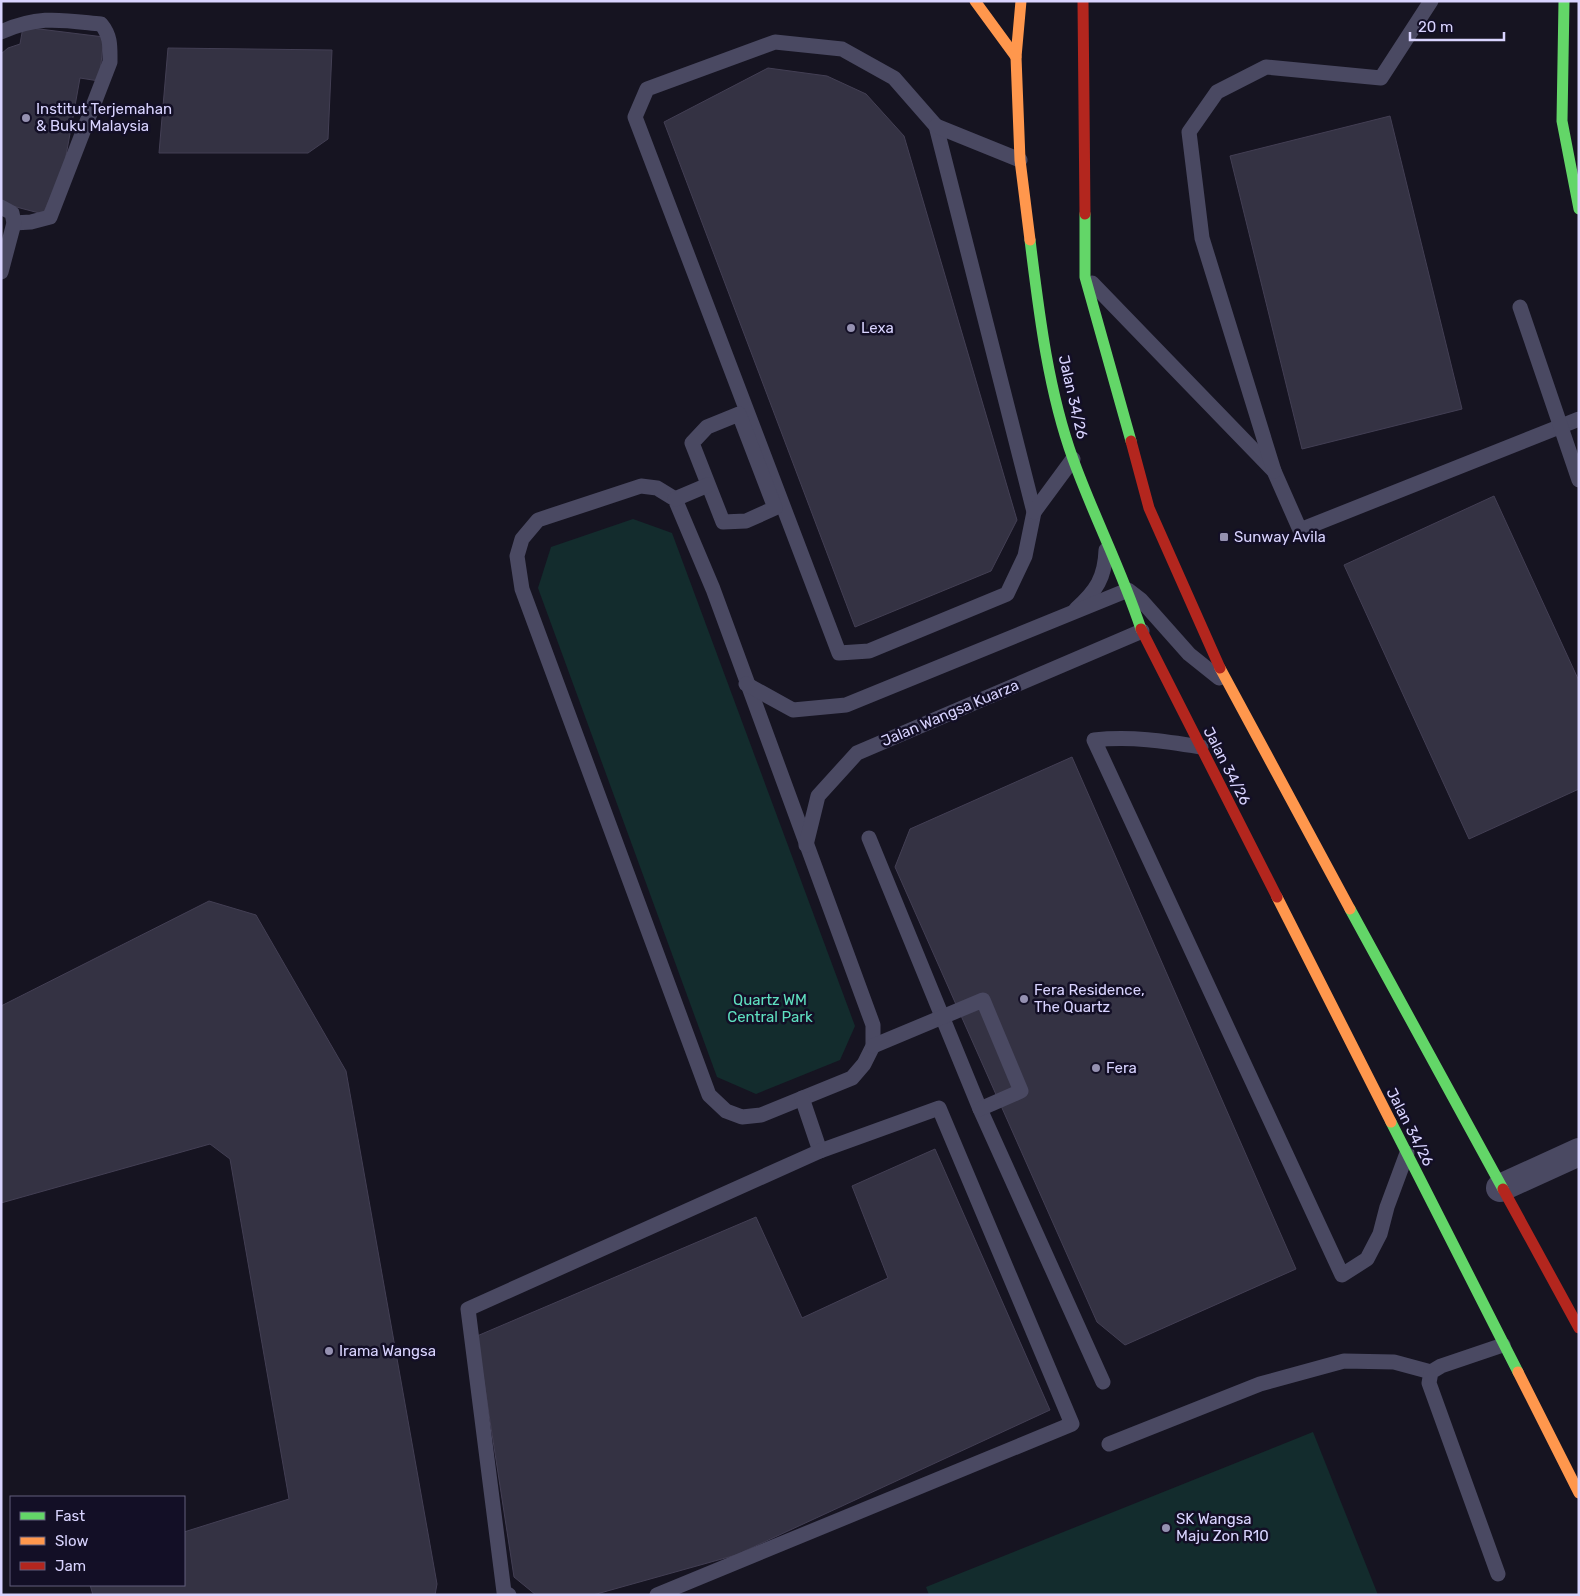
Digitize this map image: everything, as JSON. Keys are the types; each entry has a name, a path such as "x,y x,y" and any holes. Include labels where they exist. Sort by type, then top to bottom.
{"main road":[{"path":"975,1 1016,57"},
{"name":"Jalan 34/26","path":"1021,1 1016,57 1020,160 1035,282 1056,401 1073,459 1128,590 1142,631 1579,1494"},
{"path":"1083,1 1085,276 1149,508 1228,685 1500,1188 1579,1328"},
{"path":"1564,1 1562,121 1579,209"}],"street":[{"path":"1500,1188 1579,1152"}],"lane":[{"path":"1431,1 1381,78 1266,67 1217,92 1189,132 1202,238 1274,471 1300,530 1579,419"},
{"path":"1,32 25,21 67,20 101,24 108,32 110,45 110,62 50,217 31,222 14,223"},
{"path":"1020,160 936,126 894,78 842,49 776,42 648,89 635,117 839,653 869,651 1006,594 1025,556 1034,512 1073,459"},
{"path":"936,126 1034,512"},
{"path":"1,207 12,213 14,223 1,272"},
{"path":"1085,276 1274,471"},
{"path":"1520,307 1579,480"},
{"path":"739,414 774,508 746,521 723,522 708,485 692,443 707,427 739,414"},
{"path":"675,499 708,485"},
{"path":"641,486 656,488 675,499 713,589 746,684 873,1025 873,1046 864,1064 852,1078 761,1115 742,1117 726,1111 709,1095 522,589 517,556 522,539 538,520 641,486"},
{"path":"1071,613 1088,598 1102,578 1106,538"},
{"path":"746,684 793,710 846,705 1128,590 1151,610 1189,654 1228,685"},
{"name":"Jalan Wangsa Kuarza","path":"806,845 818,796 857,753 1142,631"},
{"path":"1201,747 1142,738 1122,737 1094,740 1342,1275 1367,1259 1380,1234 1387,1207 1407,1154"},
{"path":"869,838 980,1109 1103,1382"},
{"path":"873,1046 984,1000 1021,1091 980,1109"},
{"path":"802,1098 820,1151"},
{"path":"509,1595 504,1592 468,1309 820,1151 939,1108 1072,1424 656,1595"},
{"path":"1109,1444 1260,1384 1344,1361 1394,1362 1430,1372 1441,1366 1503,1345"},
{"path":"1430,1372 1429,1384 1498,1574"}],"green space":[{"name":"Quartz WM Central Park","path":"633,519 672,533 855,1026 840,1060 756,1094 717,1077 538,588 551,547"},
{"path":"1313,1432 1378,1595 929,1595 926,1587"}],"building":[{"path":"23,27 104,37 99,81 80,78 64,167 43,214 1,203 1,54 8,48 20,44"},
{"path":"168,48 332,50 328,139 308,153 159,153"},
{"name":"Lexa","path":"768,68 827,76 866,94 904,136 1017,520 991,571 855,627 664,122"},
{"path":"1390,116 1462,409 1302,449 1230,156"},
{"path":"1494,496 1579,681 1579,789 1469,839 1344,565"},
{"name":"Fera","path":"1072,757 1296,1269 1125,1345 1097,1322 895,867 910,829"},
{"name":"Irama Wangsa","path":"209,901 256,915 346,1071 437,1584 435,1595 93,1595 90,1586 185,1586 185,1532 289,1499 230,1159 210,1144 1,1203 1,1006"},
{"path":"935,1149 1050,1410 736,1555 593,1595 536,1595 514,1577 477,1336 756,1217 802,1318 888,1278 852,1186"}],"traffic: fast":[{"path":"1564,1 1562,121 1579,209"},
{"path":"1085,214 1085,277 1131,441"},
{"path":"1030,240 1046,351 1064,433 1081,481 1141,629"},
{"path":"1350,909 1503,1189"},
{"path":"1391,1122 1518,1372"}],"traffic: slow":[{"path":"975,1 1016,57"},
{"path":"1021,1 1016,57 1020,160 1030,240"},
{"path":"1220,668 1350,909"},
{"path":"1277,897 1391,1122"},
{"path":"1518,1372 1579,1493"}],"traffic: jam":[{"path":"1083,1 1085,214"},
{"path":"1131,441 1149,508 1220,668"},
{"path":"1141,629 1277,897"},
{"path":"1503,1189 1579,1328"}],"place":[{"name":"Institut Terjemahan & Buku Malaysia","path":"26,118"},
{"name":"Lexa","path":"851,328"},
{"name":"Sunway Avila","path":"1224,537"},
{"name":"Fera Residence, The Quartz","path":"1024,999"},
{"name":"Fera","path":"1096,1068"},
{"name":"Irama Wangsa","path":"329,1351"},
{"name":"SK Wangsa Maju Zon R10","path":"1166,1528"}]}
